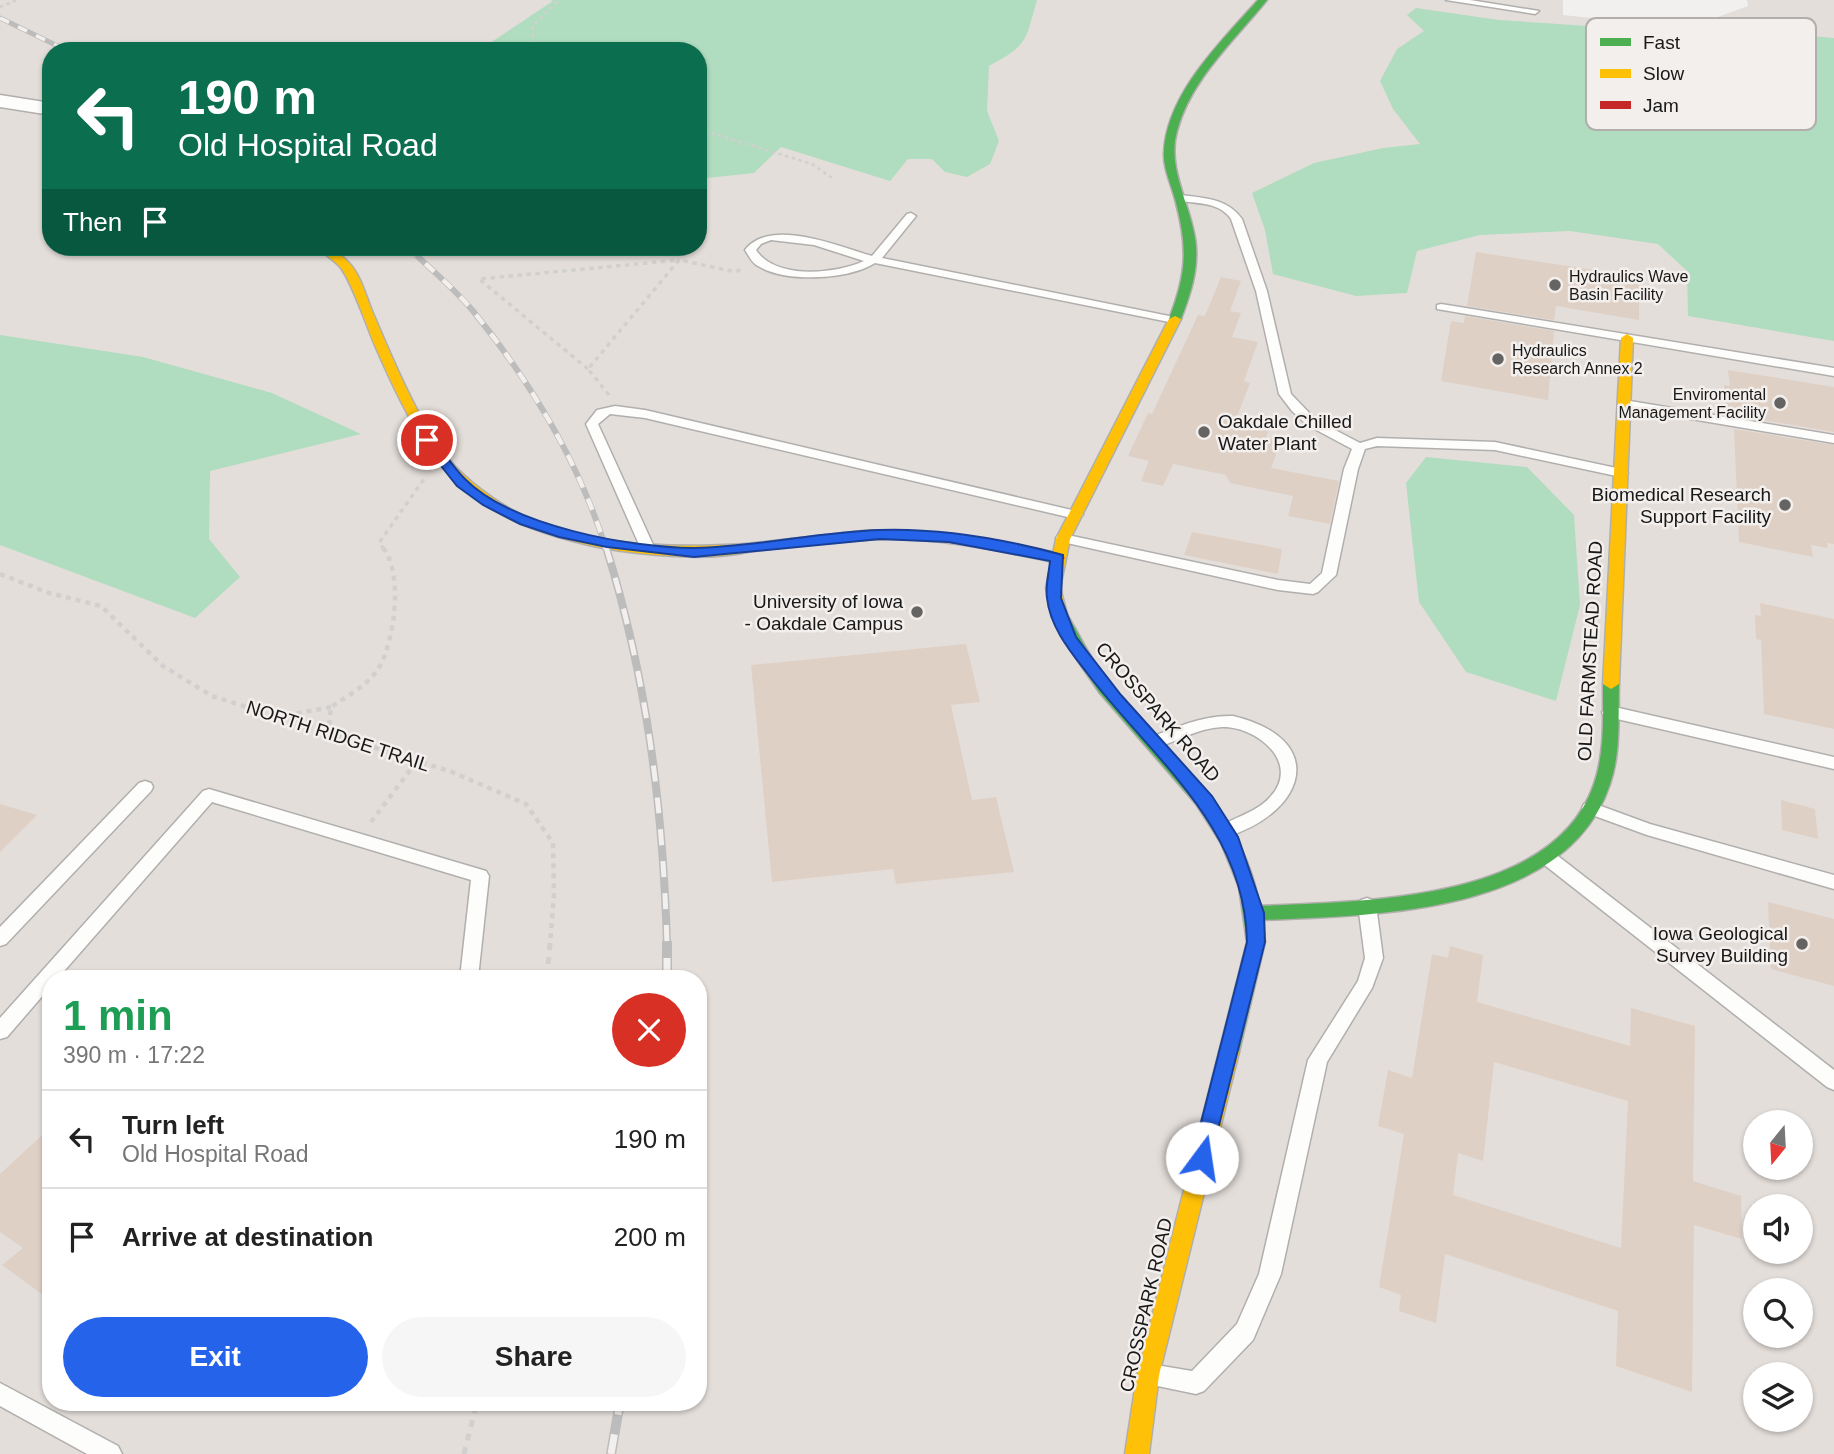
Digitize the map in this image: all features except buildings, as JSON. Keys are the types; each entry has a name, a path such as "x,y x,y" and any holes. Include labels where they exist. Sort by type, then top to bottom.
{"street":[{"name":"CROSSPARK ROAD","path":"1137,1454 1148,1375 1256,942 1255,913 1232,841 1226,831 1206,801 1115,698 1069,639 1054,598 1063,538 1174,320 1194,268 1193,234 1169,159 1171,131 1218,50 1263,0"},
{"path":"0,101 42,108"},
{"path":"334,256 346,266 427,440 439,457 461,483 488,502 525,521 564,534 648,549 694,552 880,535 949,538 1058,558"},
{"name":"OLD FARMSTEAD ROAD","path":"1255,913 1367,905 1480,889 1548,858 1590,808 1598,795 1608,754 1627,338"}],"lane":[{"path":"1450,0 1535,10"},
{"path":"1180,198 1229,209 1241,221 1257,281 1270,313 1276,359 1287,397 1307,419 1329,435 1359,447 1377,442 1495,446 1621,473"},
{"path":"911,216 874,260 837,271 805,274 780,272 759,263 750,250 757,242 770,237 815,242 874,260 1174,320"},
{"path":"1441,307 1834,372"},
{"path":"1624,404 1834,439"},
{"path":"648,549 592,424 601,413 611,410 645,414 1076,515"},
{"path":"1063,538 1278,585 1313,589 1329,575 1351,469 1359,447"},
{"path":"1610,712 1834,763"},
{"path":"1155,742 1202,723 1234,722 1272,737 1289,759 1289,779 1277,801 1226,831"},
{"path":"0,939 145,787"},
{"path":"62,970 209,795 480,876 470,970"},
{"path":"1590,808 1647,829 1834,882"},
{"path":"1548,858 1834,1081"},
{"path":"1148,1375 1196,1383 1245,1332 1270,1274 1318,1060 1366,984 1374,958 1367,905"},
{"path":"0,1031 42,994"},
{"path":"0,1394 110,1454"}],"path":[{"path":"0,7 17,0"},
{"path":"533,42 533,26 559,0"},
{"path":"707,132 812,164 835,180"},
{"path":"611,397 588,369 479,279 679,260 736,272 759,263"},
{"path":"588,369 679,260"},
{"path":"275,717 331,707 355,691 378,669 388,646 394,588 390,556 379,543 439,457"},
{"name":"NORTH RIDGE TRAIL","path":"0,574 49,593 101,606 130,631 163,666 212,696 328,735 417,761 495,788 526,804 553,843 554,894 548,970"},
{"path":"328,735 331,707"},
{"path":"358,840 417,761"},
{"path":"464,1454 475,1411"}],"shaded area":[{"name":"University of Iowa - Oakdale Campus","path":"0,0 1563,0 1563,15 1592,18 1586,18 1586,130 1816,130 1816,18 1715,18 1748,6 1747,0 1834,0 1834,1454 0,1454"}],"green space":[{"path":"550,0 1037,0 1023,41 1011,53 989,66 987,111 999,141 990,164 967,177 945,172 932,159 908,159 890,181 781,147 754,173 707,178 707,42 492,42 553,1"},
{"path":"1416,8 1499,20 1586,26 1586,130 1816,130 1816,36 1834,38 1834,341 1688,316 1687,271 1658,244 1570,231 1480,235 1417,251 1407,293 1356,296 1273,274 1265,230 1252,193 1314,163 1383,148 1420,144 1393,109 1380,81 1397,49 1424,31 1407,15"},
{"path":"0,335 143,357 272,393 361,434 210,471 209,539 240,577 195,618 0,545"},
{"path":"1426,457 1527,467 1574,515 1580,605 1556,701 1466,672 1419,602 1406,483"}],"railway":[{"path":"0,18 49,42"},
{"path":"418,256 473,311 533,394 582,485 606,549"},
{"path":"606,547 632,645 650,744 662,843 667,945"},
{"path":"667,945 667,970"},
{"path":"611,1454 618,1411"}],"traffic: fast":[{"path":"1175,319 1190,270 1191,244 1170,163 1171,133 1178,113 1203,71 1263,0"},
{"path":"1060,614 1076,648 1104,688 1202,800 1229,841 1248,887 1256,942 1229,1052"},
{"path":"1255,913 1347,909 1448,896 1495,883 1538,862 1573,834 1598,795 1608,755 1611,684"}],"traffic: slow":[{"path":"334,256 346,266 395,376 427,439 453,473 487,501 526,521 569,536 614,546 704,551 746,548"},
{"path":"1060,614 1053,588 1063,539 1175,319"},
{"path":"1611,684 1627,338"},
{"path":"1137,1454 1148,1375 1229,1052"}],"traffic: jam":[{"path":"746,548 844,537 903,535 961,541 1058,558"}],"place":[{"name":"Hydraulics Wave Basin Facility","path":"1555,285"},
{"name":"Hydraulics Research Annex 2","path":"1498,359"},
{"name":"Enviromental Management Facility","path":"1780,403"},
{"name":"Oakdale Chilled Water Plant","path":"1204,432"},
{"name":"Biomedical Research Support Facility","path":"1785,505"},
{"name":"University of Iowa - Oakdale Campus","path":"917,612"},
{"name":"Iowa Geological Survey Building","path":"1802,944"}],"route":[{"path":"427,440 461,483 488,502 525,521 564,534 607,543 694,552 788,541 880,535 949,538 1058,558 1054,598 1069,639 1115,698 1206,801 1232,841 1250,890 1255,913 1256,942 1202,1158"}]}
